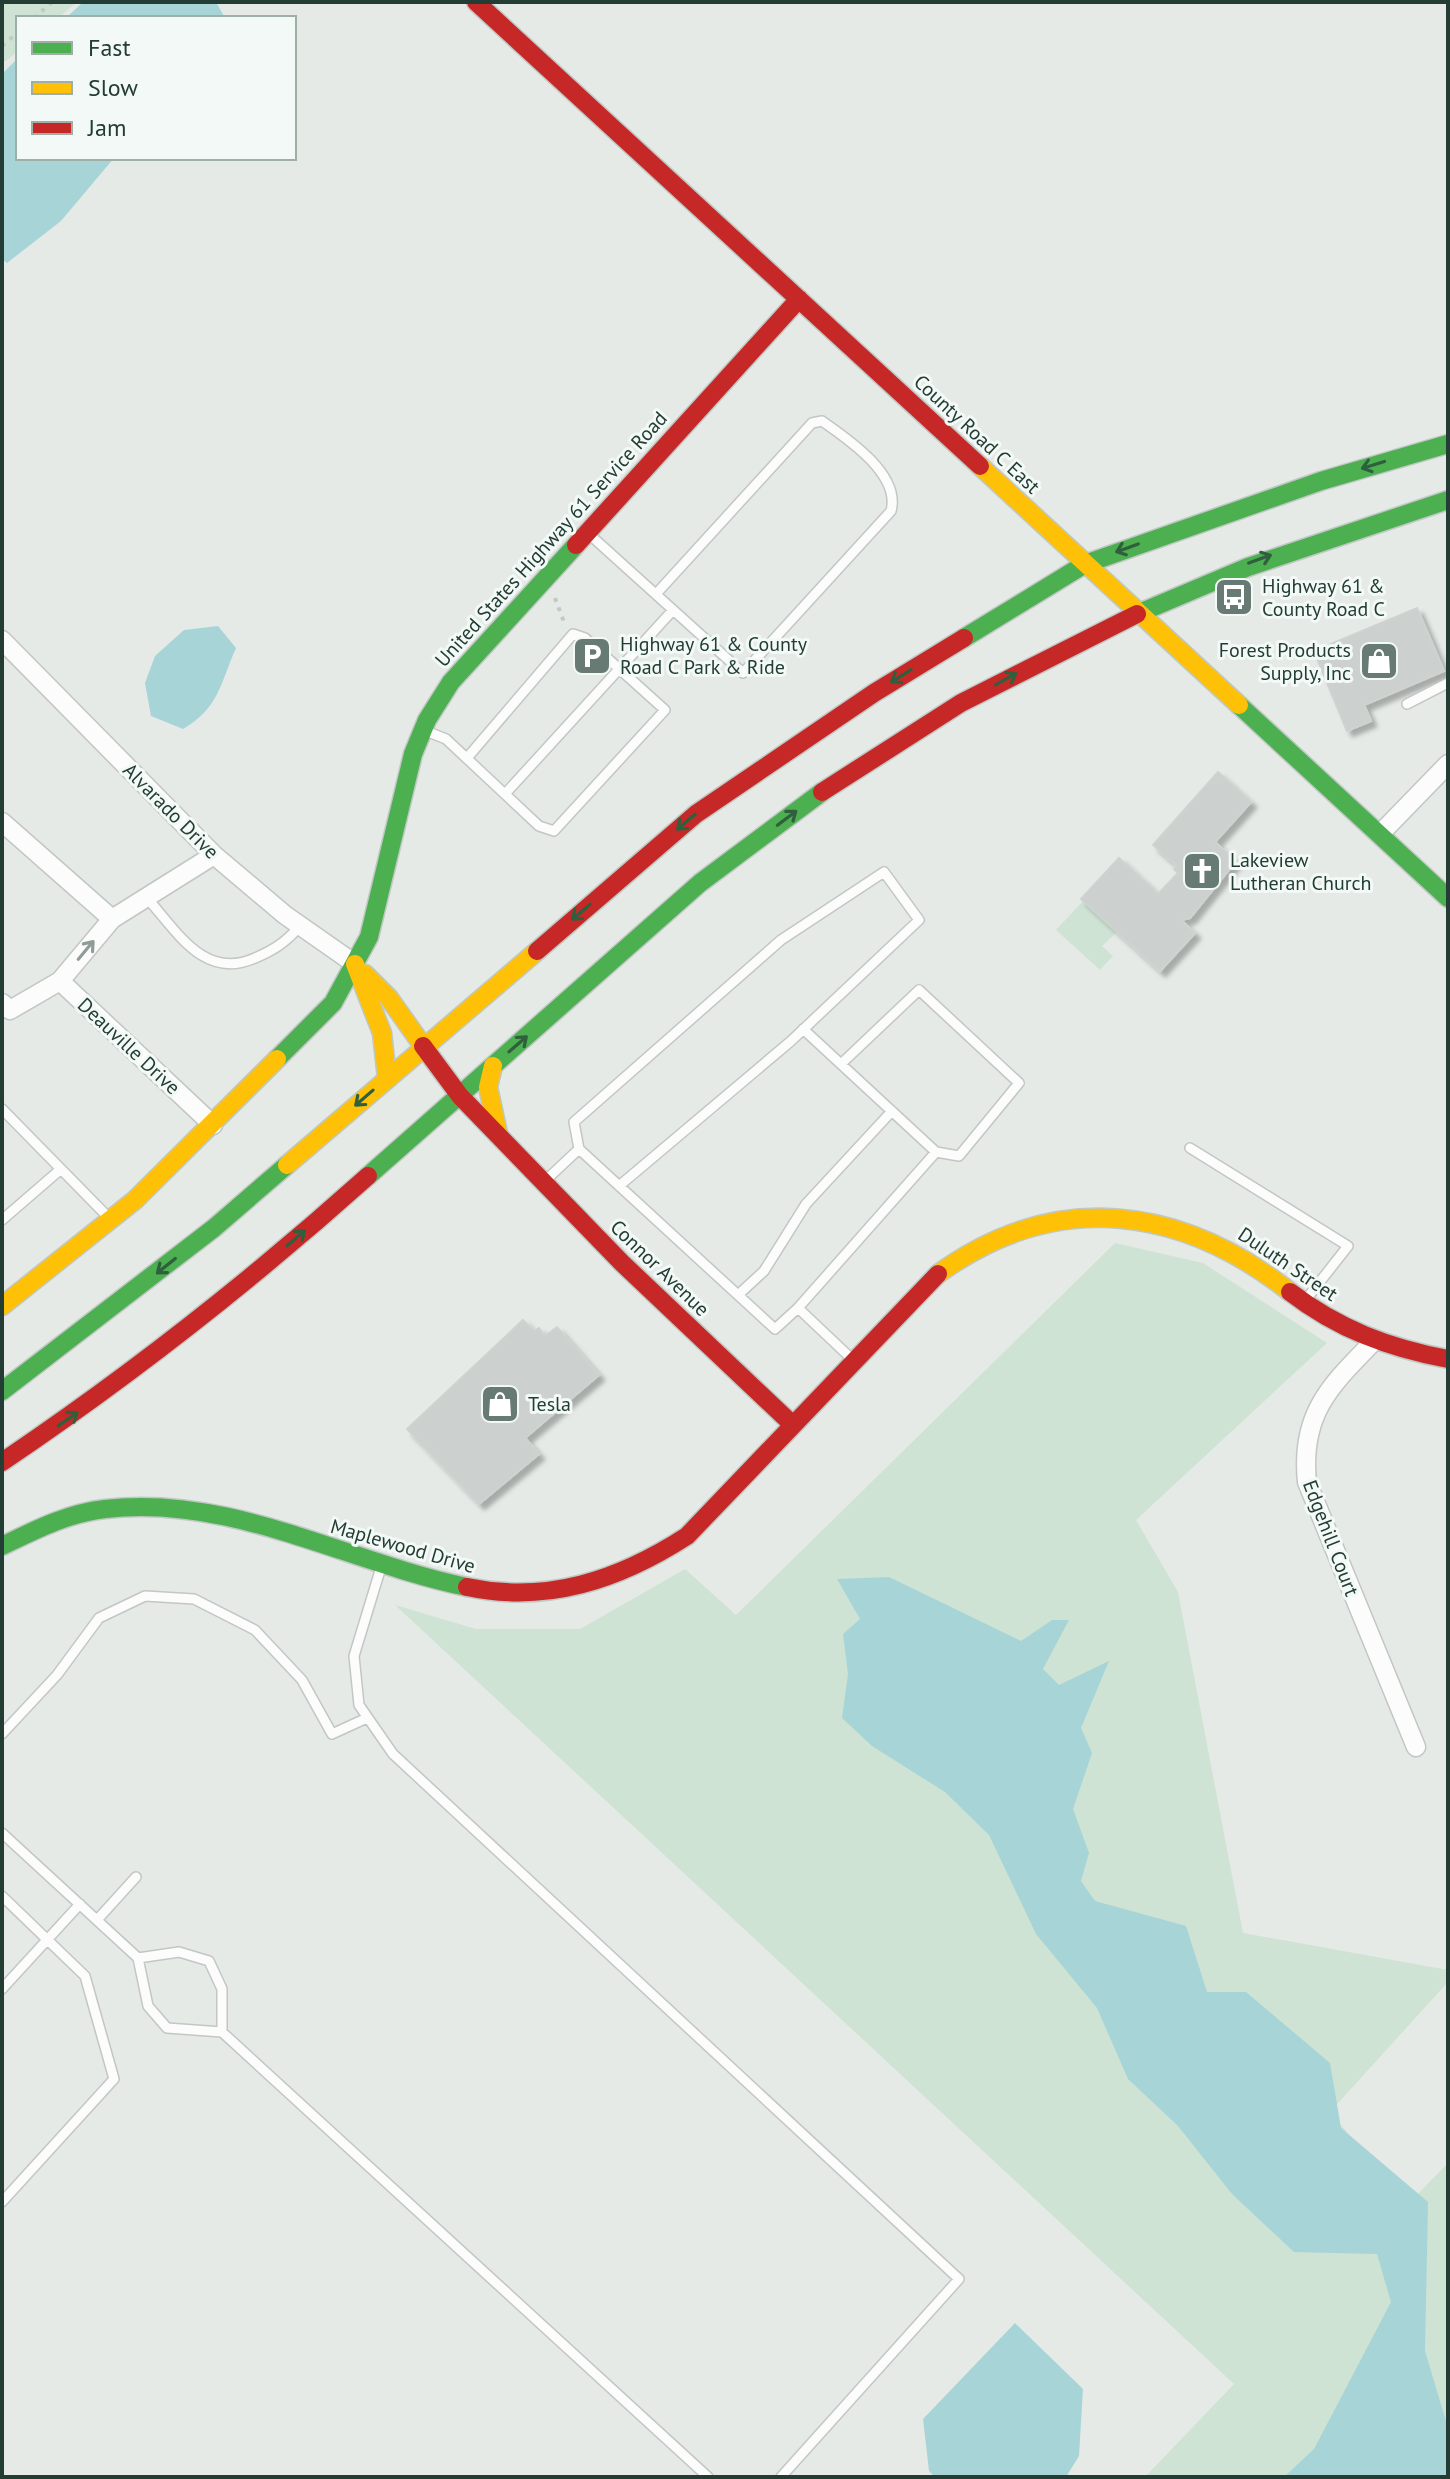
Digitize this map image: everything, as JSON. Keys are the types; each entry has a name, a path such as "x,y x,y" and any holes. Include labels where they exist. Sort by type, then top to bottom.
{"street":[{"name":"County Road C East","path":"476,2 1448,898"},
{"name":"United States Highway 61 Service Road","path":"2,1306 112,1220 213,1125 333,1003 372,925 402,790 423,730 463,667 799,299"},
{"path":"2,1391 214,1228 696,814 874,693 1085,564 1321,481 1448,444"},
{"path":"2,1462 69,1420 237,1289 697,885 798,809 973,697 1137,612 1306,542 1448,500"},
{"name":"Alvarado Drive","path":"2,640 214,855 300,926 355,964"},
{"path":"1380,834 1448,764"},
{"path":"2,822 112,919"},
{"path":"60,981 112,919 214,855"},
{"path":"355,964 384,1034 388,1055 387,1078"},
{"name":"Connor Avenue","path":"355,964 389,998 460,1096 500,1139 622,1263 793,1425"},
{"name":"Deauville Drive","path":"2,1003 10,1010 60,981 213,1125"},
{"name":"Connor Avenue","path":"493,1066 488,1087 490,1109 500,1139"},
{"name":"Duluth Street","path":"793,1425 933,1277 957,1260 1025,1229 1072,1220 1120,1218 1193,1233 1256,1264 1304,1302 1374,1341 1411,1353 1448,1359"},
{"name":"Edgehill Court","path":"1374,1341 1331,1386 1316,1409 1305,1458 1307,1482 1416,1747"},
{"name":"Maplewood Drive","path":"2,1546 47,1523 82,1511 148,1504 221,1515 473,1590 510,1593 571,1588 619,1575 652,1559 687,1536 793,1425"}],"lane":[{"path":"587,531 673,610 743,673 891,511 894,500 887,478 835,429 822,421 812,423 656,594"},
{"path":"505,794 673,610"},
{"path":"423,730 446,739 539,826 554,831 665,710 585,638 573,634 467,758"},
{"path":"1407,704 1448,683"},
{"path":"619,1186 803,1029 919,920 884,872 781,940 574,1122 579,1149 619,1186 775,1329 798,1308 936,1152"},
{"path":"146,897 201,957 217,965 235,967 263,955 283,945 300,926"},
{"path":"803,1029 936,1152 959,1156 1019,1083 919,990 841,1064"},
{"path":"2,1109 112,1220"},
{"path":"738,1295 764,1271 806,1204 892,1111"},
{"path":"1190,1148 1348,1246 1304,1302"},
{"path":"543,1182 579,1149"},
{"path":"2,1220 61,1169"},
{"path":"798,1308 854,1361"},
{"path":"382,1564 354,1656 359,1705 393,1754 959,2279 781,2477"},
{"path":"2,1734 57,1675 99,1618 145,1596 194,1599 255,1630 302,1680 332,1734 367,1718"},
{"path":"2,1833 138,1958 148,2006 167,2028 222,2032 708,2477"},
{"path":"97,1920 136,1877"},
{"path":"2,1896 85,1976 114,2079 2,2202"},
{"path":"4,1981 49,1939 80,1904"},
{"path":"138,1958 179,1952 209,1961 222,1989 222,2032"}],"path":[{"path":"36,16 52,2"},
{"path":"555,598 570,638"}],"green space":[{"path":"2,2 77,2 60,16 16,16 16,53 2,61"},
{"path":"1083,901 1117,932 1102,946 1113,956 1100,970 1056,930"},
{"path":"1115,1243 1203,1263 1327,1343 1136,1520 1178,1592 1243,1933 1448,1970 1448,1982 1330,2112 1408,2204 1448,2163 1448,2477 1145,2477 1234,2384 395,1605 476,1629 580,1629 685,1569 736,1615"}],"water":[{"path":"83,2 216,2 224,16 68,16"},
{"path":"16,60 16,160 112,160 61,221 7,263 2,259 2,74"},
{"path":"218,626 236,648 211,704 183,729 151,716 145,683 155,656 184,630"},
{"path":"889,1577 1021,1641 1052,1620 1069,1620 1043,1669 1059,1685 1109,1661 1081,1728 1092,1753 1073,1809 1089,1853 1081,1881 1095,1901 1186,1926 1207,1992 1246,1992 1330,2063 1341,2128 1428,2202 1425,2351 1448,2428 1448,2477 1284,2477 1314,2449 1391,2302 1377,2254 1294,2252 1232,2194 1178,2126 1128,2079 1097,2008 1036,1934 989,1835 945,1792 872,1746 842,1718 848,1674 843,1634 860,1619 837,1579"},
{"path":"1015,2323 1083,2389 1079,2456 1066,2477 935,2477 929,2471 923,2419"}],"building":[{"name":"Forest Products Supply, Inc","path":"1417,608 1444,671 1364,705 1371,721 1347,731 1314,651"},
{"name":"Lakeview Lutheran Church","path":"1218,772 1251,802 1215,842 1236,861 1190,918 1181,920 1195,933 1160,971 1081,899 1119,858 1158,894 1178,873 1174,869 1177,866 1153,845"},
{"name":"Tesla","path":"523,1320 534,1331 539,1328 545,1336 557,1327 599,1375 525,1438 539,1454 479,1504 407,1429"}],"traffic: fast":[{"path":"964,638 1085,564 1321,481 1448,444"},
{"path":"1137,614 1248,567 1448,500"},
{"path":"277,1059 333,1003 369,937 413,754 427,720 451,682 576,545"},
{"path":"1239,705 1448,898"},
{"path":"368,1176 700,883 822,792"},
{"path":"2,1391 214,1228 287,1165"},
{"path":"2,1546 52,1523 105,1509 152,1507 198,1511 243,1520 467,1587"}],"traffic: slow":[{"path":"980,466 1239,705"},
{"path":"287,1165 537,951"},
{"path":"355,964 382,1033 387,1078"},
{"path":"365,974 389,998 423,1046"},
{"path":"2,1306 135,1200 277,1059"},
{"path":"493,1066 488,1087 498,1133"},
{"path":"938,1274 982,1247 1027,1229 1072,1219 1117,1218 1161,1226 1205,1241 1248,1263 1290,1292"}],"traffic: jam":[{"path":"476,2 980,466"},
{"path":"576,545 799,299"},
{"path":"822,792 961,703 1137,614"},
{"path":"537,951 696,814 874,693 964,638"},
{"path":"423,1046 460,1096"},
{"path":"460,1096 622,1263 793,1425"},
{"path":"2,1462 190,1325 368,1176"},
{"path":"467,1587 526,1592 582,1584 635,1565 687,1536 938,1274"},
{"path":"1290,1292 1346,1327 1385,1343 1448,1359"}],"place":[{"name":"Highway 61 & County Road C","path":"1234,597"},
{"name":"Highway 61 & County Road C Park & Ride","path":"592,656"},
{"name":"Forest Products Supply, Inc","path":"1379,661"},
{"name":"Lakeview Lutheran Church","path":"1202,871"},
{"name":"Tesla","path":"500,1404"}]}
